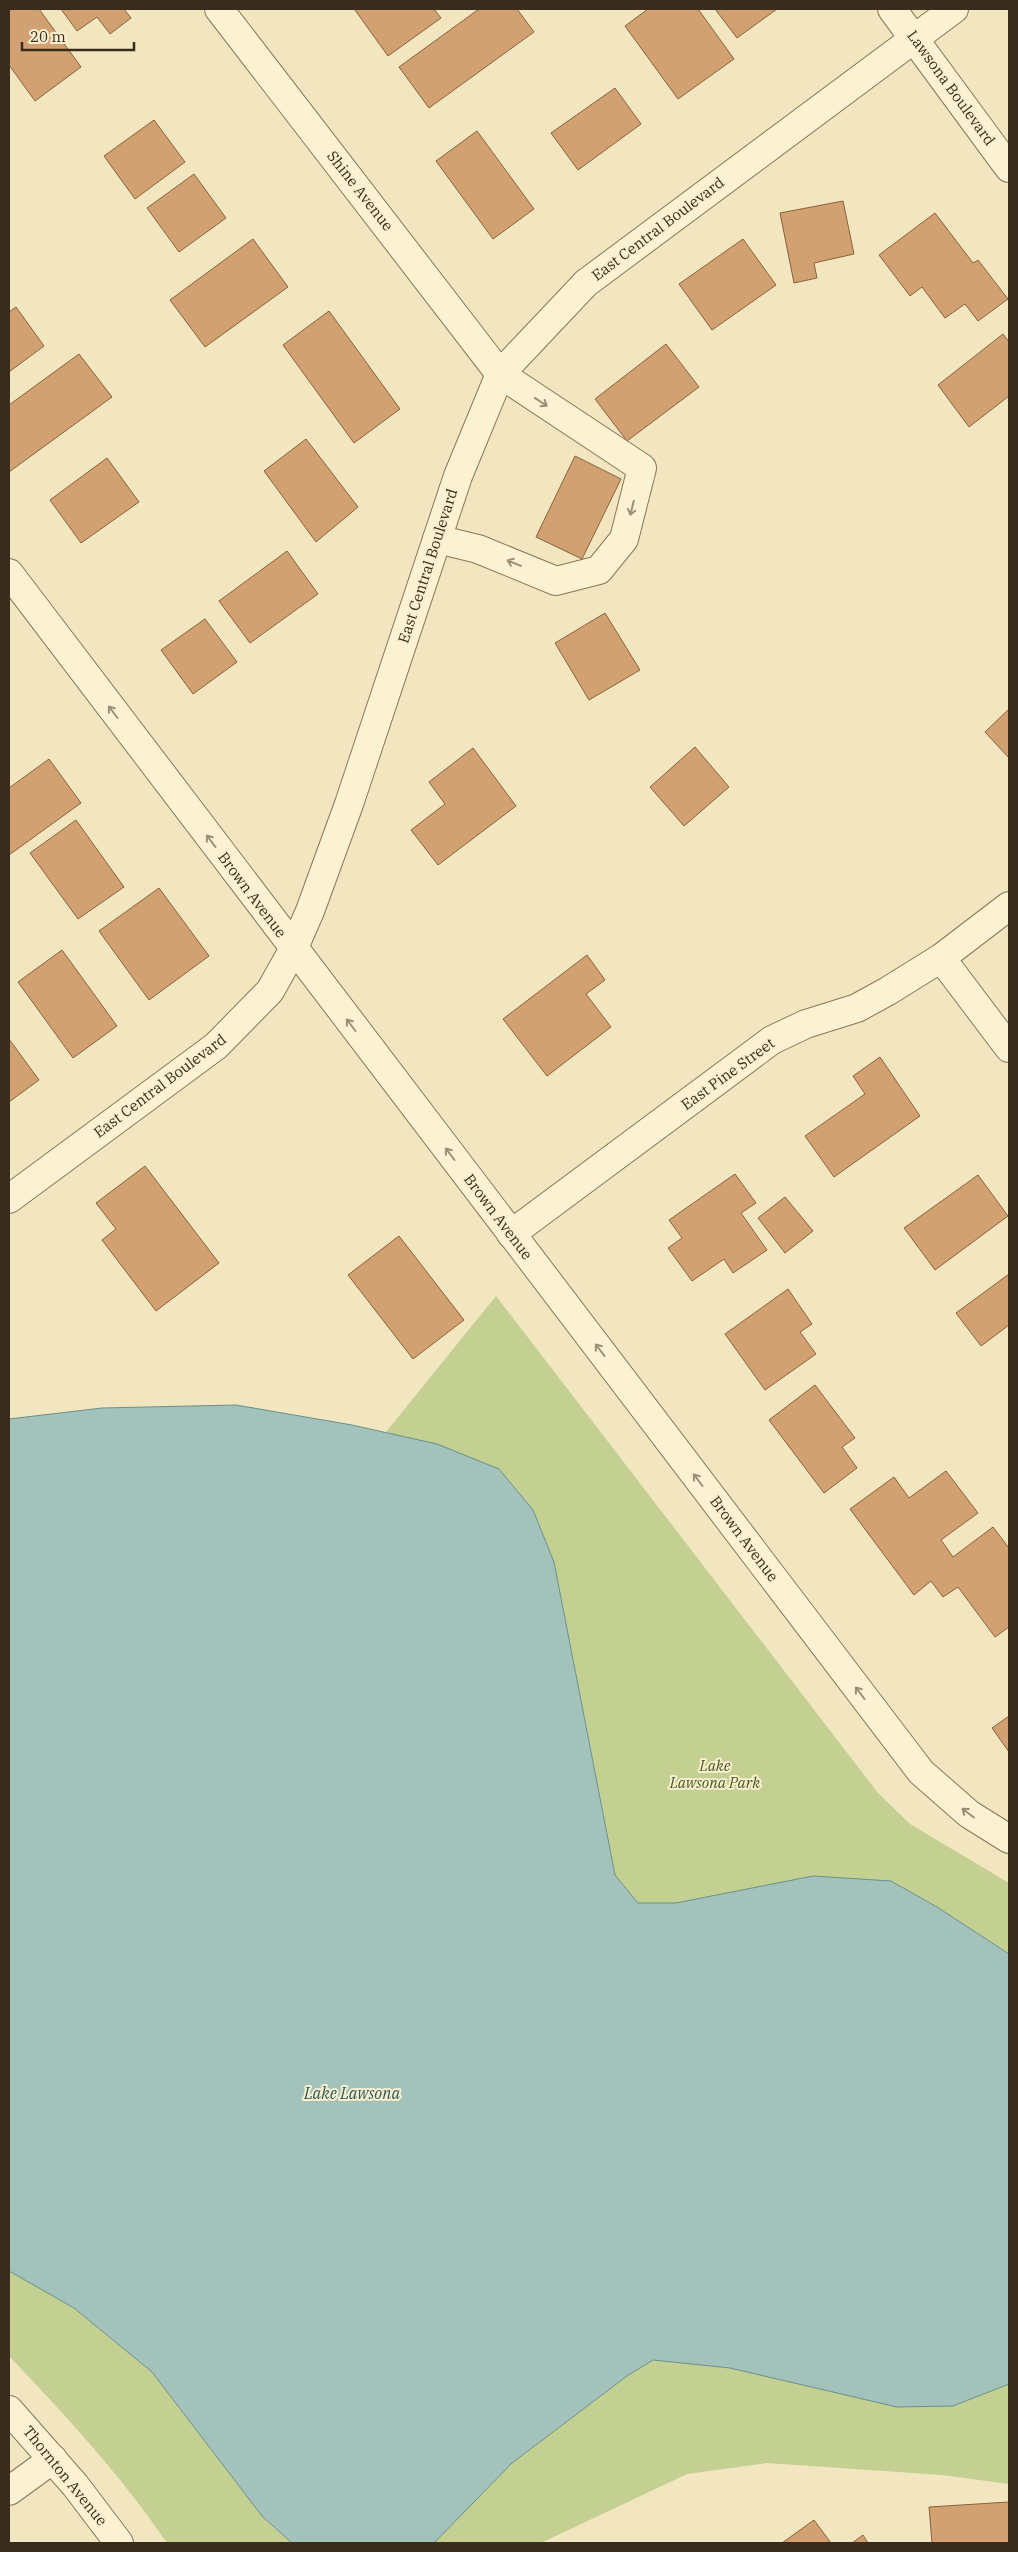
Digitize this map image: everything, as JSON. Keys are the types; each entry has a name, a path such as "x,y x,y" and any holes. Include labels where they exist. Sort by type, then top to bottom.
{"street":[{"name":"Shine Avenue","path":"219,9 500,374 642,468 624,539 599,570 556,581 478,549 437,539"},
{"name":"Lawsona Boulevard","path":"892,9 1009,168"},
{"name":"East Central Boulevard","path":"9,1199 216,1046 270,991 294,950 349,804 458,476 500,374 586,283 954,9"},
{"name":"Brown Avenue","path":"9,573 921,1772 969,1814 1009,1839"},
{"name":"East Pine Street","path":"511,1234 772,1040 806,1024 856,1008 941,958 1009,906"},
{"path":"941,958 1009,1048"},
{"name":"Thornton Avenue","path":"9,2410 53,2459 119,2543"},
{"path":"9,2491 53,2459"}],"green space":[{"name":"Lake Lawsona Park","path":"496,1296 878,1793 910,1824 1009,1883 1009,1954 937,1907 891,1881 676,1903 638,1903 615,1875 554,1562 386,1432"},
{"path":"9,2271 74,2308 152,2372 262,2516 292,2543 167,2543 112,2470 9,2356"},
{"path":"653,2360 730,2368 953,2406 1009,2384 1009,2484 942,2475 767,2463 687,2474 541,2543 434,2543 512,2463 627,2376"}],"water":[{"name":"Lake Lawsona","path":"236,1405 352,1425 437,1444 499,1469 533,1510 554,1562 615,1875 638,1903 676,1903 813,1876 891,1881 937,1907 1009,1954 1009,2384 953,2406 897,2407 730,2368 653,2360 627,2376 512,2463 434,2543 292,2543 262,2516 152,2372 74,2308 9,2271 9,1419 102,1408"}],"building":[{"path":"9,9 39,9 81,67 35,101 9,65"},
{"path":"61,9 124,9 131,18 110,34 97,17 77,31"},
{"path":"356,9 434,9 441,18 388,56"},
{"path":"479,9 517,9 534,32 429,108 399,67"},
{"path":"648,9 698,9 734,59 678,99 625,26"},
{"path":"715,9 777,9 737,38"},
{"path":"615,88 641,124 578,170 551,133"},
{"path":"154,120 185,162 135,199 104,156"},
{"path":"477,131 534,209 493,239 436,161"},
{"path":"194,174 226,218 179,252 147,208"},
{"path":"843,201 854,254 814,263 817,278 794,283 780,213"},
{"path":"935,213 973,263 978,260 1008,299 978,321 965,304 945,318 922,287 910,296 879,255"},
{"path":"253,239 288,287 205,347 170,300"},
{"path":"743,239 776,285 712,330 679,284"},
{"path":"16,307 44,346 9,372 9,312"},
{"path":"329,311 400,409 354,443 283,345"},
{"path":"1003,334 1009,342 1009,396 969,427 938,385"},
{"path":"666,344 699,387 627,441 595,399"},
{"path":"79,354 112,397 9,472 9,405"},
{"path":"306,439 358,507 316,542 264,471"},
{"path":"575,456 621,479 582,559 536,537"},
{"path":"107,458 139,502 81,543 50,500"},
{"path":"287,551 318,594 250,643 219,601"},
{"path":"605,613 640,670 589,700 555,643"},
{"path":"205,619 237,662 193,694 161,650"},
{"path":"1009,709 1009,758 985,732"},
{"path":"695,747 729,787 684,826 650,787"},
{"path":"473,748 516,806 438,865 411,830 445,804 429,782"},
{"path":"49,759 81,803 9,855 9,788"},
{"path":"76,820 124,887 78,919 30,853"},
{"path":"159,888 209,956 149,1000 99,931"},
{"path":"62,950 117,1026 73,1058 18,982"},
{"path":"587,955 605,980 586,994 611,1027 547,1076 503,1019"},
{"path":"9,1039 39,1080 9,1102"},
{"path":"880,1057 920,1116 834,1177 805,1136 865,1094 853,1076"},
{"path":"145,1166 219,1263 156,1311 102,1240 116,1229 96,1203"},
{"path":"735,1174 756,1203 741,1213 767,1250 733,1273 724,1259 692,1281 668,1248 682,1238 669,1220"},
{"path":"978,1175 1008,1216 935,1270 904,1228"},
{"path":"785,1197 813,1231 785,1253 758,1218"},
{"path":"399,1236 464,1320 413,1359 348,1275"},
{"path":"1009,1274 1009,1325 981,1346 956,1313"},
{"path":"788,1289 812,1324 800,1332 816,1354 765,1390 725,1334"},
{"path":"815,1385 855,1438 842,1447 857,1468 824,1493 769,1420"},
{"path":"946,1471 978,1513 941,1540 953,1557 993,1527 1009,1548 1009,1627 995,1637 958,1587 943,1597 931,1581 914,1595 850,1509 894,1477 909,1498"},
{"path":"1009,1716 1009,1752 992,1728"},
{"path":"1009,2502 1009,2543 932,2543 929,2507"},
{"path":"814,2520 831,2543 782,2543"},
{"path":"863,2535 868,2543 852,2543"}]}
